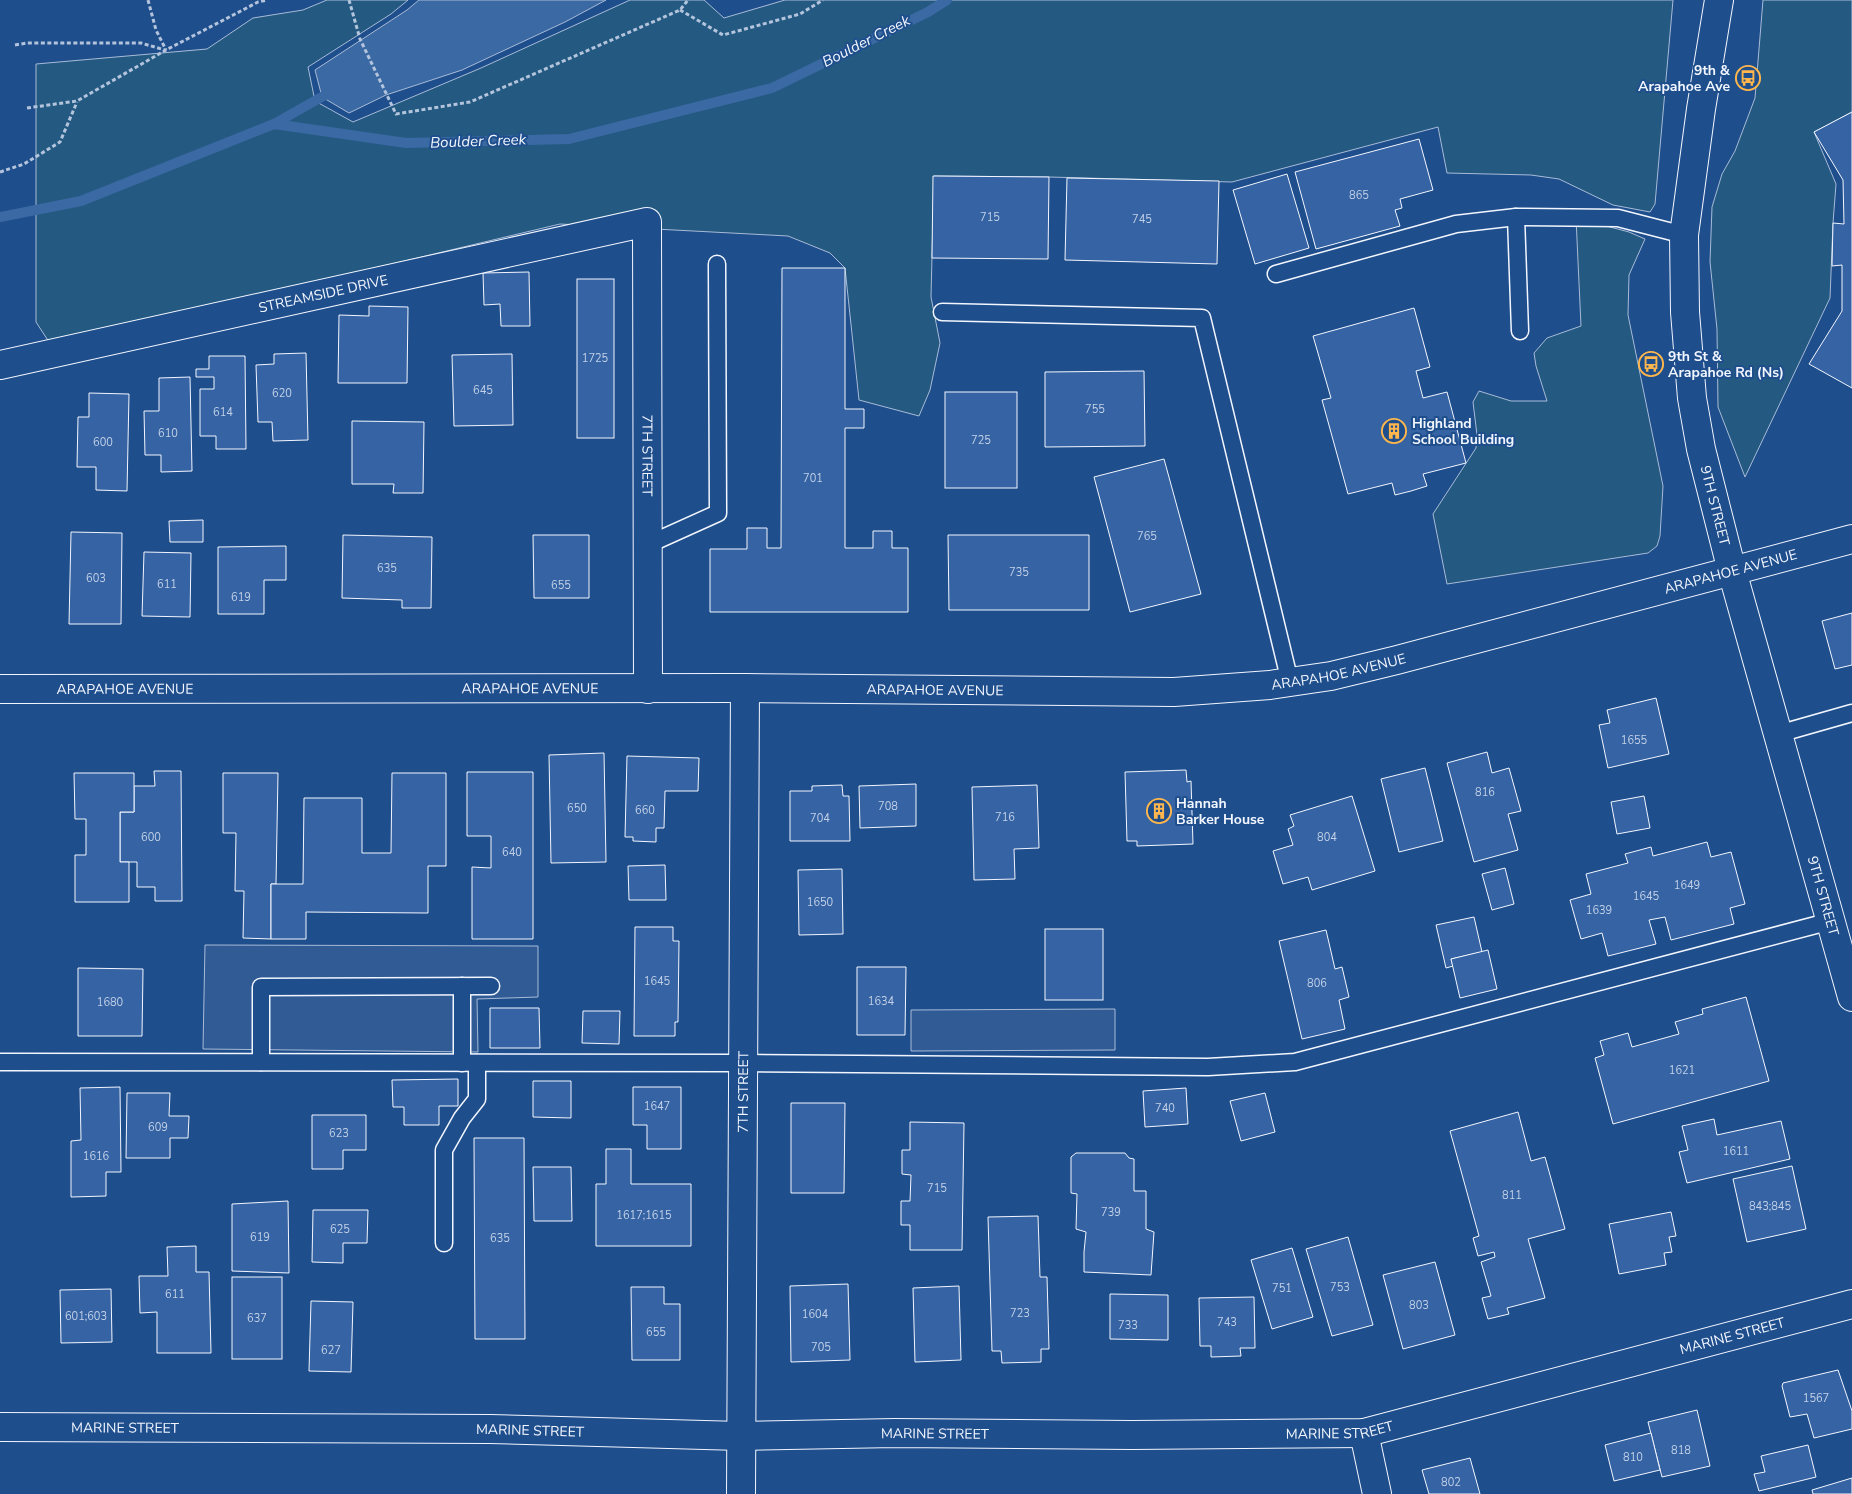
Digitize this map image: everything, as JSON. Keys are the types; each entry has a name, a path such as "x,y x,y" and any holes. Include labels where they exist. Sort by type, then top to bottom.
{"street":[{"name":"9TH STREET","path":"1719,0 1701,109 1684,235 1685,312 1692,398 1702,449 1732,571 1852,997"},
{"name":"STREAMSIDE DRIVE","path":"0,365 647,222"},
{"name":"7TH STREET","path":"647,222 648,689"},
{"name":"ARAPAHOE AVENUE","path":"0,689 745,688 1174,692 1290,682 1331,676 1852,539"},
{"name":"7TH STREET","path":"741,1494 745,688"},
{"name":"MARINE STREET","path":"0,1427 490,1429 740,1436 1364,1433 1852,1304"},
{"path":"1364,1433 1377,1494"}],"lane":[{"path":"1276,274 1456,224 1516,217 1618,218 1684,235"},
{"path":"1516,217 1520,331"},
{"path":"648,545 718,513 717,264"},
{"path":"942,312 1202,318 1290,682"},
{"path":"1778,734 1852,713"},
{"path":"0,1062 743,1063 1208,1067 1295,1062 1832,921"},
{"path":"444,1243 444,1150 462,1118 478,1099 470,1063 462,986"},
{"path":"261,1062 261,987 491,986"}],"path":[{"path":"148,0 156,30 166,50"},
{"path":"27,108 77,101 166,50 258,2 267,0"},
{"path":"349,0 360,39 396,114 470,102 680,10 688,0"},
{"path":"680,10 722,35 800,14 823,0"},
{"path":"15,45 27,43 141,43 166,50"},
{"path":"0,172 24,164 60,142 77,101"}],"shaded area":[{"path":"327,0 408,0 391,14 308,67 315,101 353,122 481,68 630,0 704,0 724,18 785,0 1673,0 1655,204 1650,212 1613,205 1559,179 1531,175 1447,173 1438,127 1232,182 934,176 931,297 940,343 930,390 919,416 859,400 845,268 830,253 788,236 560,224 245,299 49,342 36,322 36,64 207,49 253,18 303,10"},
{"path":"419,0 606,0 565,22 462,70 386,95 349,113 322,97 315,70 407,10"},
{"path":"1763,0 1852,0 1852,112 1814,132 1836,184 1830,298 1745,477 1718,407 1717,329 1710,262 1712,207 1722,174 1735,151 1755,98"},
{"path":"1576,218 1629,232 1645,239 1629,275 1628,315 1663,486 1660,536 1657,546 1648,553 1447,584 1433,514 1476,448 1477,435 1473,402 1479,391 1511,401 1547,401 1534,353 1547,338 1581,326"},
{"path":"205,945 538,946 538,997 477,999 478,1052 203,1049"},
{"path":"1115,1009 1115,1050 911,1051 911,1010"}],"building":[{"path":"1852,112 1852,388 1809,364 1842,311 1842,265 1832,266 1833,223 1844,224 1843,180 1814,132"},
{"path":"1419,139 1433,190 1400,199 1402,208 1395,210 1400,226 1316,249 1295,172"},
{"path":"1287,174 1309,248 1255,264 1233,190"},
{"path":"933,176 1049,177 1048,259 932,258"},
{"path":"1067,178 1219,181 1217,264 1065,260"},
{"path":"782,268 845,268 845,409 864,409 864,428 845,428 845,548 873,548 873,531 892,531 892,548 908,548 908,612 710,612 710,549 747,549 747,528 767,528 767,548 781,548"},
{"path":"529,272 530,326 501,326 500,304 484,305 483,273"},
{"path":"577,279 614,279 614,438 577,438"},
{"path":"369,306 408,307 407,383 338,383 339,315 369,316"},
{"name":"Highland School Building","path":"1414,308 1430,367 1416,371 1423,398 1447,392 1466,463 1423,474 1427,486 1411,491 1395,495 1392,483 1348,494 1322,400 1331,398 1313,336"},
{"path":"306,353 308,440 273,441 272,422 258,422 256,365 274,364 274,354"},
{"path":"512,354 513,425 454,426 452,355"},
{"path":"209,356 245,356 246,449 216,449 216,436 200,436 200,389 214,389 214,377 196,377 196,369 209,369"},
{"path":"1144,371 1145,446 1045,447 1045,372"},
{"path":"190,377 192,471 161,472 161,455 145,455 144,411 159,411 159,378"},
{"path":"945,392 1017,392 1017,488 945,488"},
{"path":"89,393 129,394 127,491 96,490 96,467 77,467 78,417 89,417"},
{"path":"352,421 424,422 423,493 393,493 394,484 352,484"},
{"path":"1164,459 1201,594 1130,612 1094,477"},
{"path":"203,520 203,542 170,542 169,521"},
{"path":"71,532 122,533 121,624 69,624"},
{"path":"343,535 432,537 431,608 402,608 402,600 342,598"},
{"path":"533,535 589,535 589,598 534,598"},
{"path":"948,535 1089,535 1089,610 949,610"},
{"path":"286,546 286,580 264,580 264,614 218,614 218,547"},
{"path":"144,552 191,553 190,617 142,616"},
{"path":"1852,613 1852,665 1835,669 1822,621"},
{"path":"1656,698 1669,754 1608,768 1599,725 1610,723 1607,710"},
{"path":"1487,752 1492,773 1509,768 1521,811 1508,814 1518,850 1474,862 1447,763"},
{"path":"604,753 606,862 551,863 549,755"},
{"path":"627,756 699,758 698,791 665,791 664,828 656,828 656,842 633,841 633,837 625,837"},
{"path":"1425,768 1443,841 1399,852 1381,779"},
{"name":"Hannah Barker House","path":"1186,770 1187,782 1191,781 1193,844 1137,846 1137,841 1127,841 1125,772"},
{"path":"154,771 181,771 182,901 155,901 155,887 137,887 137,862 120,862 120,812 134,812 134,786 155,786"},
{"path":"467,772 533,772 533,939 472,939 472,867 491,868 491,836 467,836"},
{"path":"74,773 134,773 134,812 120,812 120,862 129,862 129,902 75,902 75,855 86,855 86,819 75,819"},
{"path":"223,773 278,773 276,884 271,884 271,939 243,938 244,891 235,891 236,833 223,833"},
{"path":"392,773 446,773 446,866 428,866 428,913 306,912 306,939 271,939 271,884 303,884 304,798 362,798 362,853 391,853"},
{"path":"916,784 916,826 860,828 859,786"},
{"path":"842,785 843,796 849,796 850,841 790,841 790,791 812,791 812,786"},
{"path":"1037,785 1039,848 1014,849 1015,879 974,880 972,787"},
{"path":"1352,796 1375,871 1312,890 1308,877 1283,884 1273,851 1293,845 1288,829 1294,826 1290,815"},
{"path":"1644,796 1650,828 1617,834 1611,802"},
{"path":"1707,842 1711,857 1731,852 1745,904 1730,908 1734,924 1671,940 1665,917 1649,920 1656,944 1608,956 1602,933 1581,939 1570,900 1591,894 1586,874 1628,863 1625,854 1651,847 1653,856"},
{"path":"665,865 666,900 629,900 628,866"},
{"path":"1505,868 1514,904 1492,910 1482,874"},
{"path":"842,869 843,934 799,935 798,870"},
{"path":"1474,917 1482,952 1451,959 1453,966 1446,968 1436,925"},
{"path":"635,927 673,927 673,941 679,941 678,1022 675,1022 675,1036 634,1036"},
{"path":"1045,929 1103,929 1103,1000 1045,1000"},
{"path":"1326,930 1335,969 1342,967 1349,997 1339,1000 1345,1029 1302,1039 1279,941"},
{"path":"1488,950 1497,989 1460,998 1451,959"},
{"path":"857,967 906,967 905,1035 857,1035"},
{"path":"78,968 143,969 142,1036 78,1036"},
{"path":"1746,997 1769,1081 1613,1124 1595,1058 1604,1055 1600,1041 1628,1033 1632,1047 1679,1034 1675,1022 1703,1014 1702,1009"},
{"path":"490,1008 539,1008 540,1048 490,1048"},
{"path":"583,1011 620,1011 619,1044 582,1043"},
{"path":"458,1079 458,1106 439,1106 439,1125 404,1125 404,1107 393,1107 392,1080"},
{"path":"533,1081 571,1081 571,1118 533,1117"},
{"path":"120,1087 121,1172 106,1172 106,1196 71,1197 71,1141 81,1140 80,1088"},
{"path":"633,1087 681,1087 681,1149 647,1149 647,1125 633,1125"},
{"path":"1186,1088 1188,1124 1145,1127 1143,1091"},
{"path":"127,1093 170,1093 169,1116 189,1116 188,1138 170,1138 170,1158 126,1158"},
{"path":"1265,1093 1275,1132 1241,1141 1230,1101"},
{"path":"791,1103 845,1103 844,1193 791,1193"},
{"path":"1518,1112 1531,1161 1545,1157 1565,1229 1528,1239 1545,1298 1507,1308 1509,1314 1488,1319 1482,1298 1491,1296 1481,1262 1495,1257 1494,1252 1478,1256 1473,1238 1479,1236 1450,1131"},
{"path":"312,1115 366,1115 366,1150 343,1150 343,1169 312,1169"},
{"path":"1714,1119 1717,1135 1781,1121 1790,1159 1687,1183 1679,1152 1688,1150 1682,1126"},
{"path":"910,1122 964,1123 962,1250 910,1250 910,1225 901,1225 901,1201 910,1201 911,1175 902,1174 902,1150 910,1150"},
{"path":"474,1138 524,1138 525,1339 475,1339"},
{"path":"606,1149 631,1149 631,1184 691,1184 691,1246 596,1246 596,1184 606,1184"},
{"path":"1076,1153 1125,1153 1129,1158 1134,1159 1134,1191 1146,1191 1146,1229 1154,1232 1151,1275 1084,1272 1086,1232 1076,1229 1077,1194 1071,1193 1071,1157"},
{"path":"1792,1166 1806,1229 1747,1242 1733,1179"},
{"path":"533,1167 571,1167 572,1221 534,1221"},
{"path":"288,1201 289,1273 232,1271 232,1204"},
{"path":"313,1210 368,1210 367,1243 343,1243 343,1263 312,1262"},
{"path":"1671,1212 1676,1236 1669,1237 1672,1252 1664,1253 1666,1265 1619,1274 1609,1224"},
{"path":"1038,1216 1040,1277 1047,1277 1049,1349 1041,1349 1041,1362 1002,1363 1001,1351 992,1351 988,1217"},
{"path":"1348,1237 1373,1325 1332,1336 1306,1249"},
{"path":"196,1246 196,1272 209,1272 211,1353 157,1353 157,1312 140,1313 139,1276 168,1276 167,1247"},
{"path":"1292,1248 1313,1317 1272,1329 1251,1260"},
{"path":"1435,1262 1455,1335 1403,1349 1383,1275"},
{"path":"232,1277 282,1277 282,1359 232,1359"},
{"path":"848,1284 850,1360 791,1362 790,1286"},
{"path":"959,1286 961,1360 915,1362 913,1288"},
{"path":"631,1287 664,1287 664,1304 680,1304 680,1360 632,1360"},
{"path":"111,1289 112,1342 61,1343 60,1290"},
{"path":"1110,1294 1168,1295 1168,1340 1110,1339"},
{"path":"1254,1297 1255,1348 1240,1348 1241,1356 1211,1357 1211,1346 1200,1346 1199,1298"},
{"path":"311,1301 353,1302 351,1372 309,1371"},
{"path":"1838,1370 1852,1411 1852,1429 1814,1438 1807,1414 1790,1417 1782,1386 1783,1383"},
{"path":"1697,1410 1710,1466 1662,1477 1648,1422"},
{"path":"1651,1433 1660,1470 1614,1481 1605,1445"},
{"path":"1808,1445 1816,1477 1759,1491 1754,1474 1765,1472 1761,1456"},
{"path":"1470,1458 1480,1494 1429,1494 1422,1470"},
{"path":"1852,1478 1852,1494 1813,1494 1812,1490"}],"waterway":[{"name":"Boulder Creek","path":"0,217 81,201 274,124 406,143 569,139 772,88 928,12 947,0"},
{"path":"274,124 334,90"}],"place":[{"name":"9th & Arapahoe Ave","path":"1748,78"},
{"name":"9th St & Arapahoe Rd (Ns)","path":"1651,364"},
{"name":"Highland School Building","path":"1394,431"},
{"name":"Hannah Barker House","path":"1159,811"}]}
